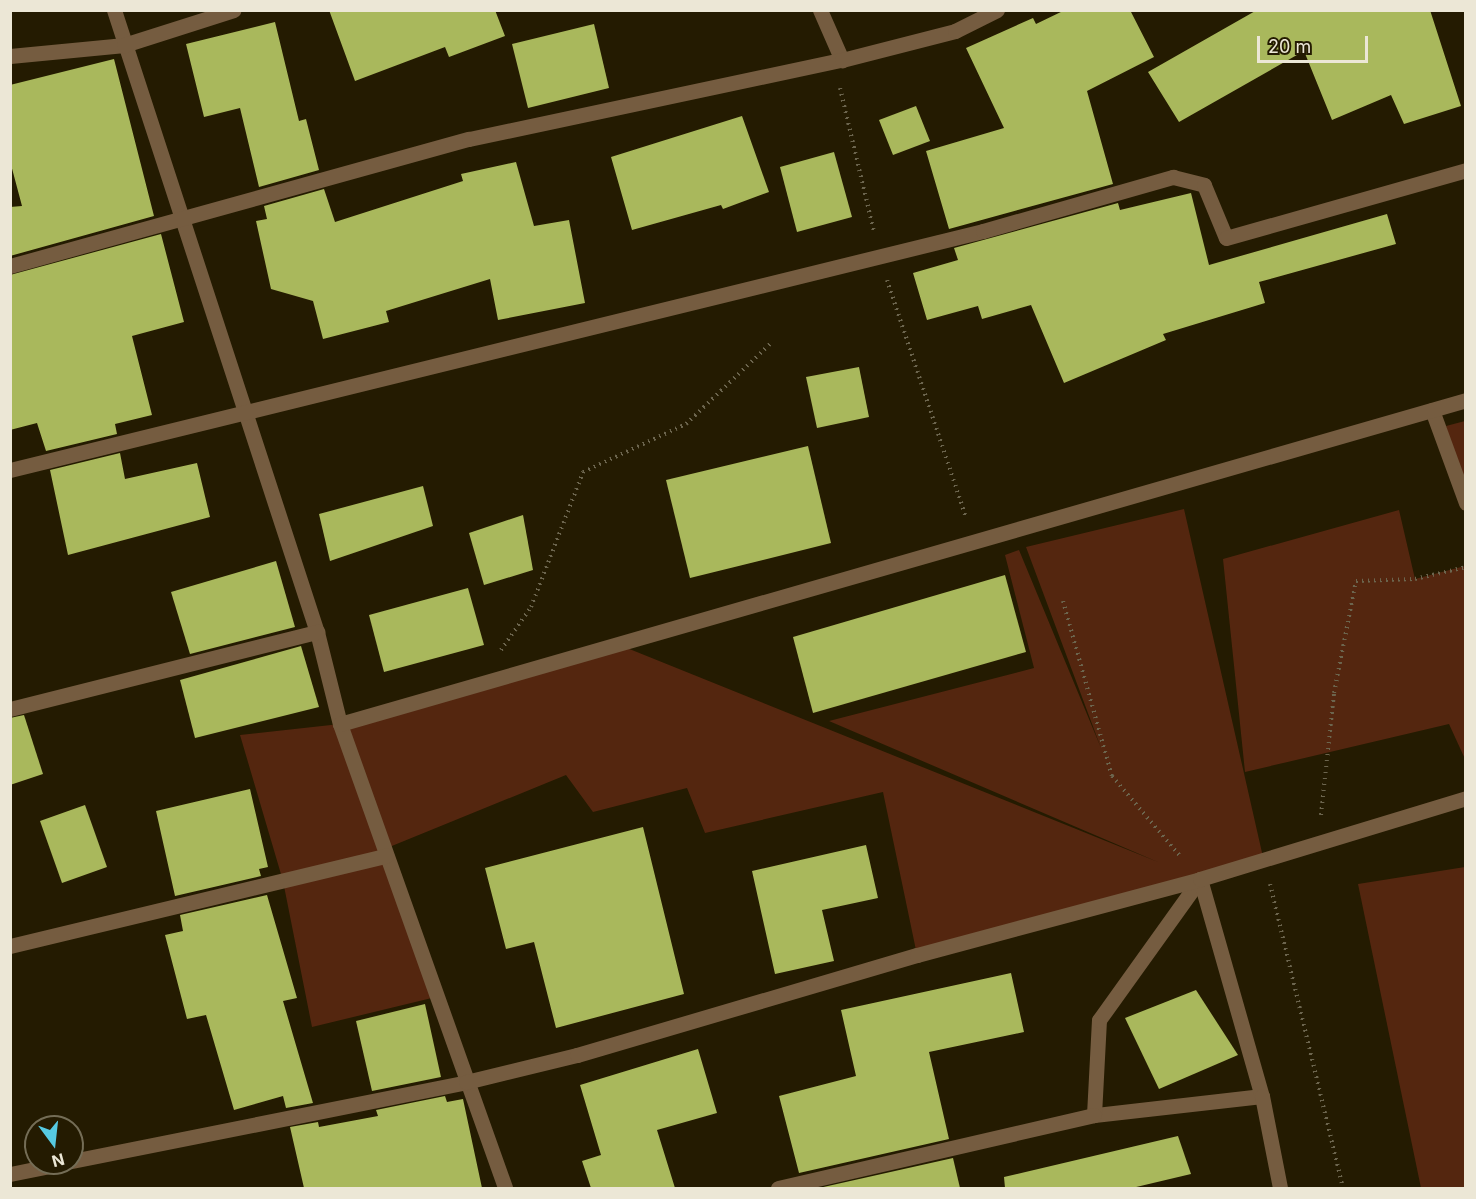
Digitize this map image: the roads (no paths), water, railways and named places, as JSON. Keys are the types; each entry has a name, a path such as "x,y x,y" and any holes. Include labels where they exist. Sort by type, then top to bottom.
{"street":[{"path":"114,10 317,632 340,724 505,1188"},
{"path":"10,56 124,45 234,10"},
{"path":"820,10 842,60"},
{"path":"10,266 182,221 240,200 469,139 842,60 955,31 997,10"},
{"path":"10,470 246,416 879,256 1173,177 1204,185 1226,238 1466,170"},
{"path":"340,724 1466,400"},
{"path":"1432,410 1466,503"},
{"path":"10,709 317,632"},
{"path":"84,1159 466,1082 1200,879 1263,857 1466,798"},
{"path":"10,946 386,856"},
{"path":"1200,879 1262,1096 1280,1188"},
{"path":"1094,1115 1099,1020 1200,879"},
{"path":"778,1188 1094,1115 1262,1096"}]}
